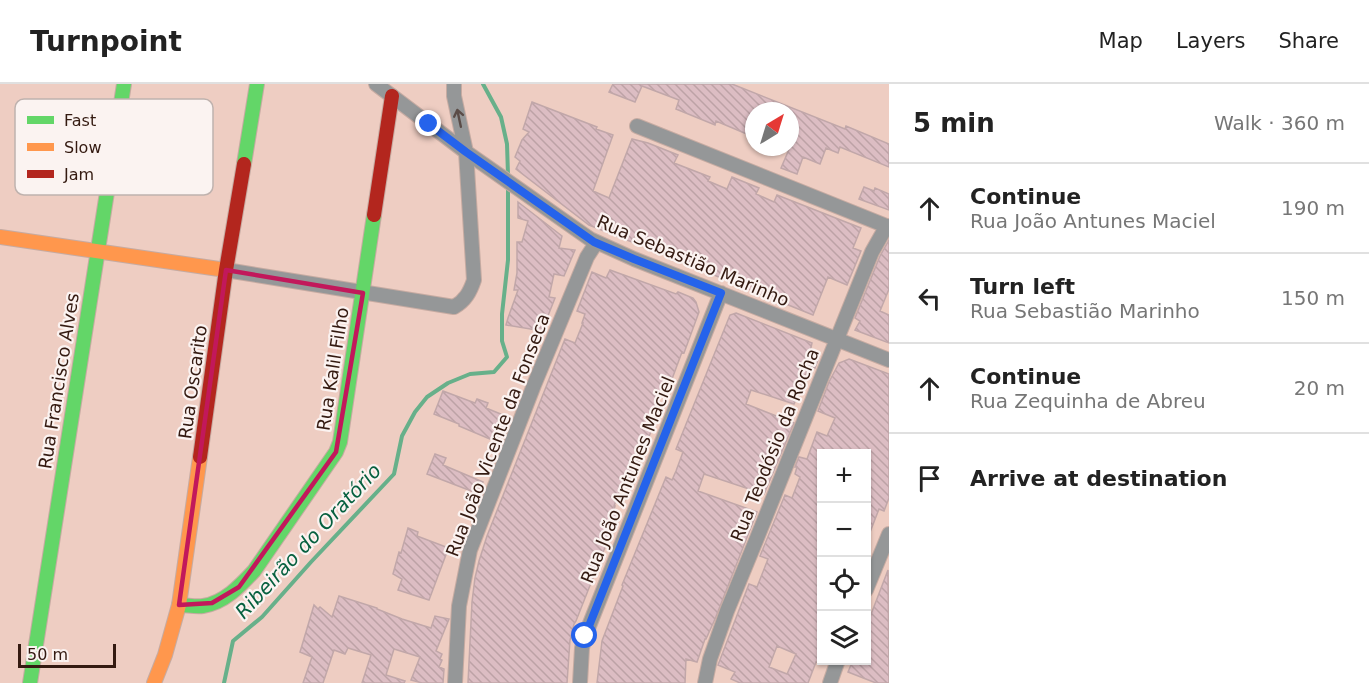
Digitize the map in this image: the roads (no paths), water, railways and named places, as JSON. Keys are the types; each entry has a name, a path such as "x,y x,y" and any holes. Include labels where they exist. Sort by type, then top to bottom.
{"street":[{"name":"Rua Francisco Alves","path":"122,99 124,84"},
{"name":"Rua Oscarito","path":"154,683 165,655 179,605 226,270 257,84"},
{"name":"Rua Sebastião Marinho","path":"376,84 482,164 596,243 889,360"},
{"path":"0,237 226,270 454,307 467,296 474,280 466,152 454,96 454,84"},
{"name":"Rua Kalil Filho","path":"179,605 202,606 212,603 221,600 239,587 254,571 336,452 340,442 392,96"},
{"path":"637,126 889,227"},
{"name":"Rua Francisco Alves","path":"30,683 107,195"},
{"name":"Rua Teodósio da Rocha","path":"705,683 710,659 727,611 872,252 885,228 889,227"},
{"name":"Rua João Vicente da Fonseca","path":"455,683 459,606 470,550 538,375 587,257 596,243"},
{"name":"Rua João Antunes Maciel","path":"580,683 585,636 721,293"},
{"path":"871,580 889,534"},
{"path":"830,683 836,665"}],"waterway":[{"name":"Ribeirão do Oratório","path":"483,84 501,117 507,144 508,175"},
{"name":"Ribeirão do Oratório","path":"224,683 233,641 262,617 394,474 402,436 415,412 427,397 448,383 470,374 494,372 507,357 502,341 502,314 508,260 508,186"}]}
